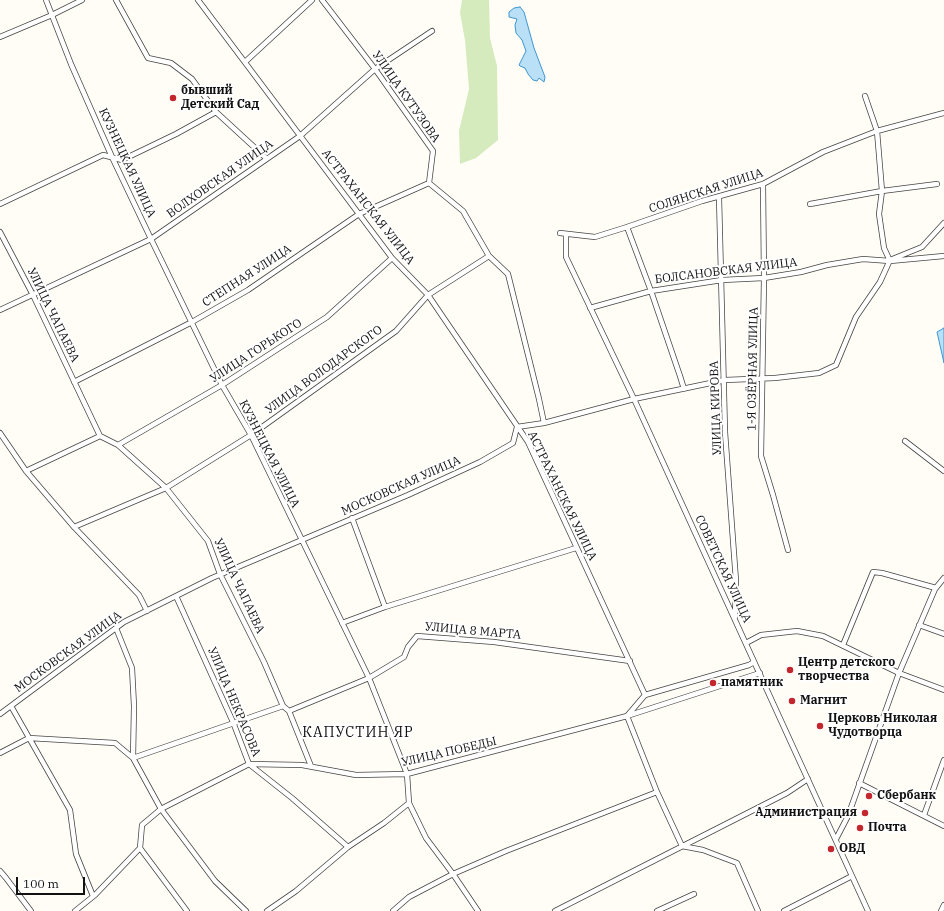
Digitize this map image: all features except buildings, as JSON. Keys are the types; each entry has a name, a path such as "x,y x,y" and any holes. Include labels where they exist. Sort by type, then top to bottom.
{"street":[{"name":"КУЗНЕЦКАЯ УЛИЦА","path":"46,0 71,64 151,240 222,386 251,435 369,678 408,774 409,803 426,838 478,911"},
{"path":"0,37 52,15 82,0"},
{"path":"116,0 148,58 171,63 192,79 216,112 266,158"},
{"name":"АСТРАХАНСКАЯ УЛИЦА","path":"198,0 392,258 428,295 528,442 645,695"},
{"path":"245,62 312,0"},
{"name":"УЛИЦА КУТУЗОВА","path":"322,0 375,69 433,151 429,183"},
{"name":"ВОЛХОВСКАЯ УЛИЦА","path":"0,310 151,240 266,158 300,136 375,69 432,30"},
{"path":"865,96 877,131 882,191 879,214 884,248 890,260"},
{"path":"0,204 103,155 122,160 176,134 216,112"},
{"name":"СОЛЯНСКАЯ УЛИЦА","path":"560,233 566,235 595,237 627,227 702,201 763,184 823,152 877,131 944,113"},
{"path":"429,183 463,211 489,256 508,274 544,423"},
{"name":"СТЕПНАЯ УЛИЦА","path":"74,382 192,322 248,290 359,214 429,183"},
{"name":"1-Я ОЗЁРНАЯ УЛИЦА","path":"763,184 764,278 761,456 774,495 788,550"},
{"path":"810,204 882,191 937,184"},
{"name":"УЛИЦА КИРОВА","path":"719,197 725,380 725,432 736,581 734,619"},
{"path":"517,427 544,423 634,399 725,380 819,373 836,365 856,317 880,282 890,260 922,247 944,223"},
{"path":"627,227 651,291 684,389"},
{"name":"УЛИЦА ЧАПАЕВА","path":"0,232 33,295 100,436 118,445 166,488 208,541 220,574 264,662 283,706 289,711 310,766"},
{"name":"СОВЕТСКАЯ УЛИЦА","path":"566,235 566,256 634,399 868,911"},
{"name":"УЛИЦА ВОЛОДАРСКОГО","path":"74,527 166,488 251,435 396,331 428,295 489,256"},
{"name":"БОЛСАНОВСКАЯ УЛИЦА","path":"590,308 651,291 722,280 764,278 863,259 890,260 944,256"},
{"name":"УЛИЦА ГОРЬКОГО","path":"118,445 222,386 327,317 392,258"},
{"name":"МОСКОВСКАЯ УЛИЦА","path":"0,714 124,622 220,574 480,462 513,443 517,427"},
{"path":"0,433 26,471 74,527 139,595 147,611"},
{"path":"26,471 100,436"},
{"path":"905,441 944,471"},
{"path":"352,518 384,607"},
{"path":"342,623 384,607 576,548"},
{"path":"843,645 872,572 882,573 936,588"},
{"path":"836,839 848,816 899,673 936,588 944,578"},
{"name":"УЛИЦА НЕКРАСОВА","path":"176,596 233,722 249,764 292,798 348,846"},
{"path":"919,625 944,634"},
{"path":"116,628 132,668 134,706 133,758"},
{"path":"746,643 761,635 797,631 823,636 899,673 944,690"},
{"name":"УЛИЦА 8 МАРТА","path":"289,711 369,678 404,657 408,647 417,636 494,642 630,661"},
{"path":"682,846 657,792 627,716 645,695 749,665 754,662"},
{"name":"УЛИЦА ПОБЕДЫ","path":"140,848 142,825 161,809 249,764 302,765 356,775 408,774 627,716 760,674"},
{"path":"11,706 70,810 76,854 93,896"},
{"path":"133,758 233,722 283,706"},
{"path":"0,753 29,738 115,743 133,758 161,809 215,881 246,911"},
{"path":"924,815 944,760"},
{"path":"555,911 787,792 808,779"},
{"path":"859,783 944,826"},
{"path":"394,911 409,897 453,874 506,851 657,792"},
{"path":"267,911 296,891 348,846 384,823 409,803"},
{"path":"682,846 703,850 737,862 758,911"},
{"path":"75,911 93,896 140,848 187,911"},
{"path":"0,871 31,911"},
{"path":"784,911 852,876"},
{"path":"657,911 694,894"},
{"path":"941,911 944,905"}],"green space":[{"path":"462,0 489,0 490,38 497,66 498,140 476,158 460,164 459,131 469,89 465,40 460,13"}],"water":[{"path":"520,7 524,12 534,48 545,77 544,82 539,78 537,81 533,80 525,68 519,65 526,51 522,40 516,33 515,25 517,19 509,17 509,12 514,8"},
{"path":"944,328 944,363 937,332"}],"place":[{"name":"бывший Детский Сад","path":"173,98"},
{"name":"Центр детского творчества","path":"790,670"},
{"name":"памятник","path":"713,683"},
{"name":"Магнит","path":"792,701"},
{"name":"Церковь Николая Чудотворца","path":"820,726"},
{"name":"Сбербанк","path":"869,796"},
{"name":"Администрация","path":"865,813"},
{"name":"Почта","path":"860,828"},
{"name":"ОВД","path":"831,849"}],"district":[{"name":"КАПУСТИН ЯР","path":"358,733"}]}
